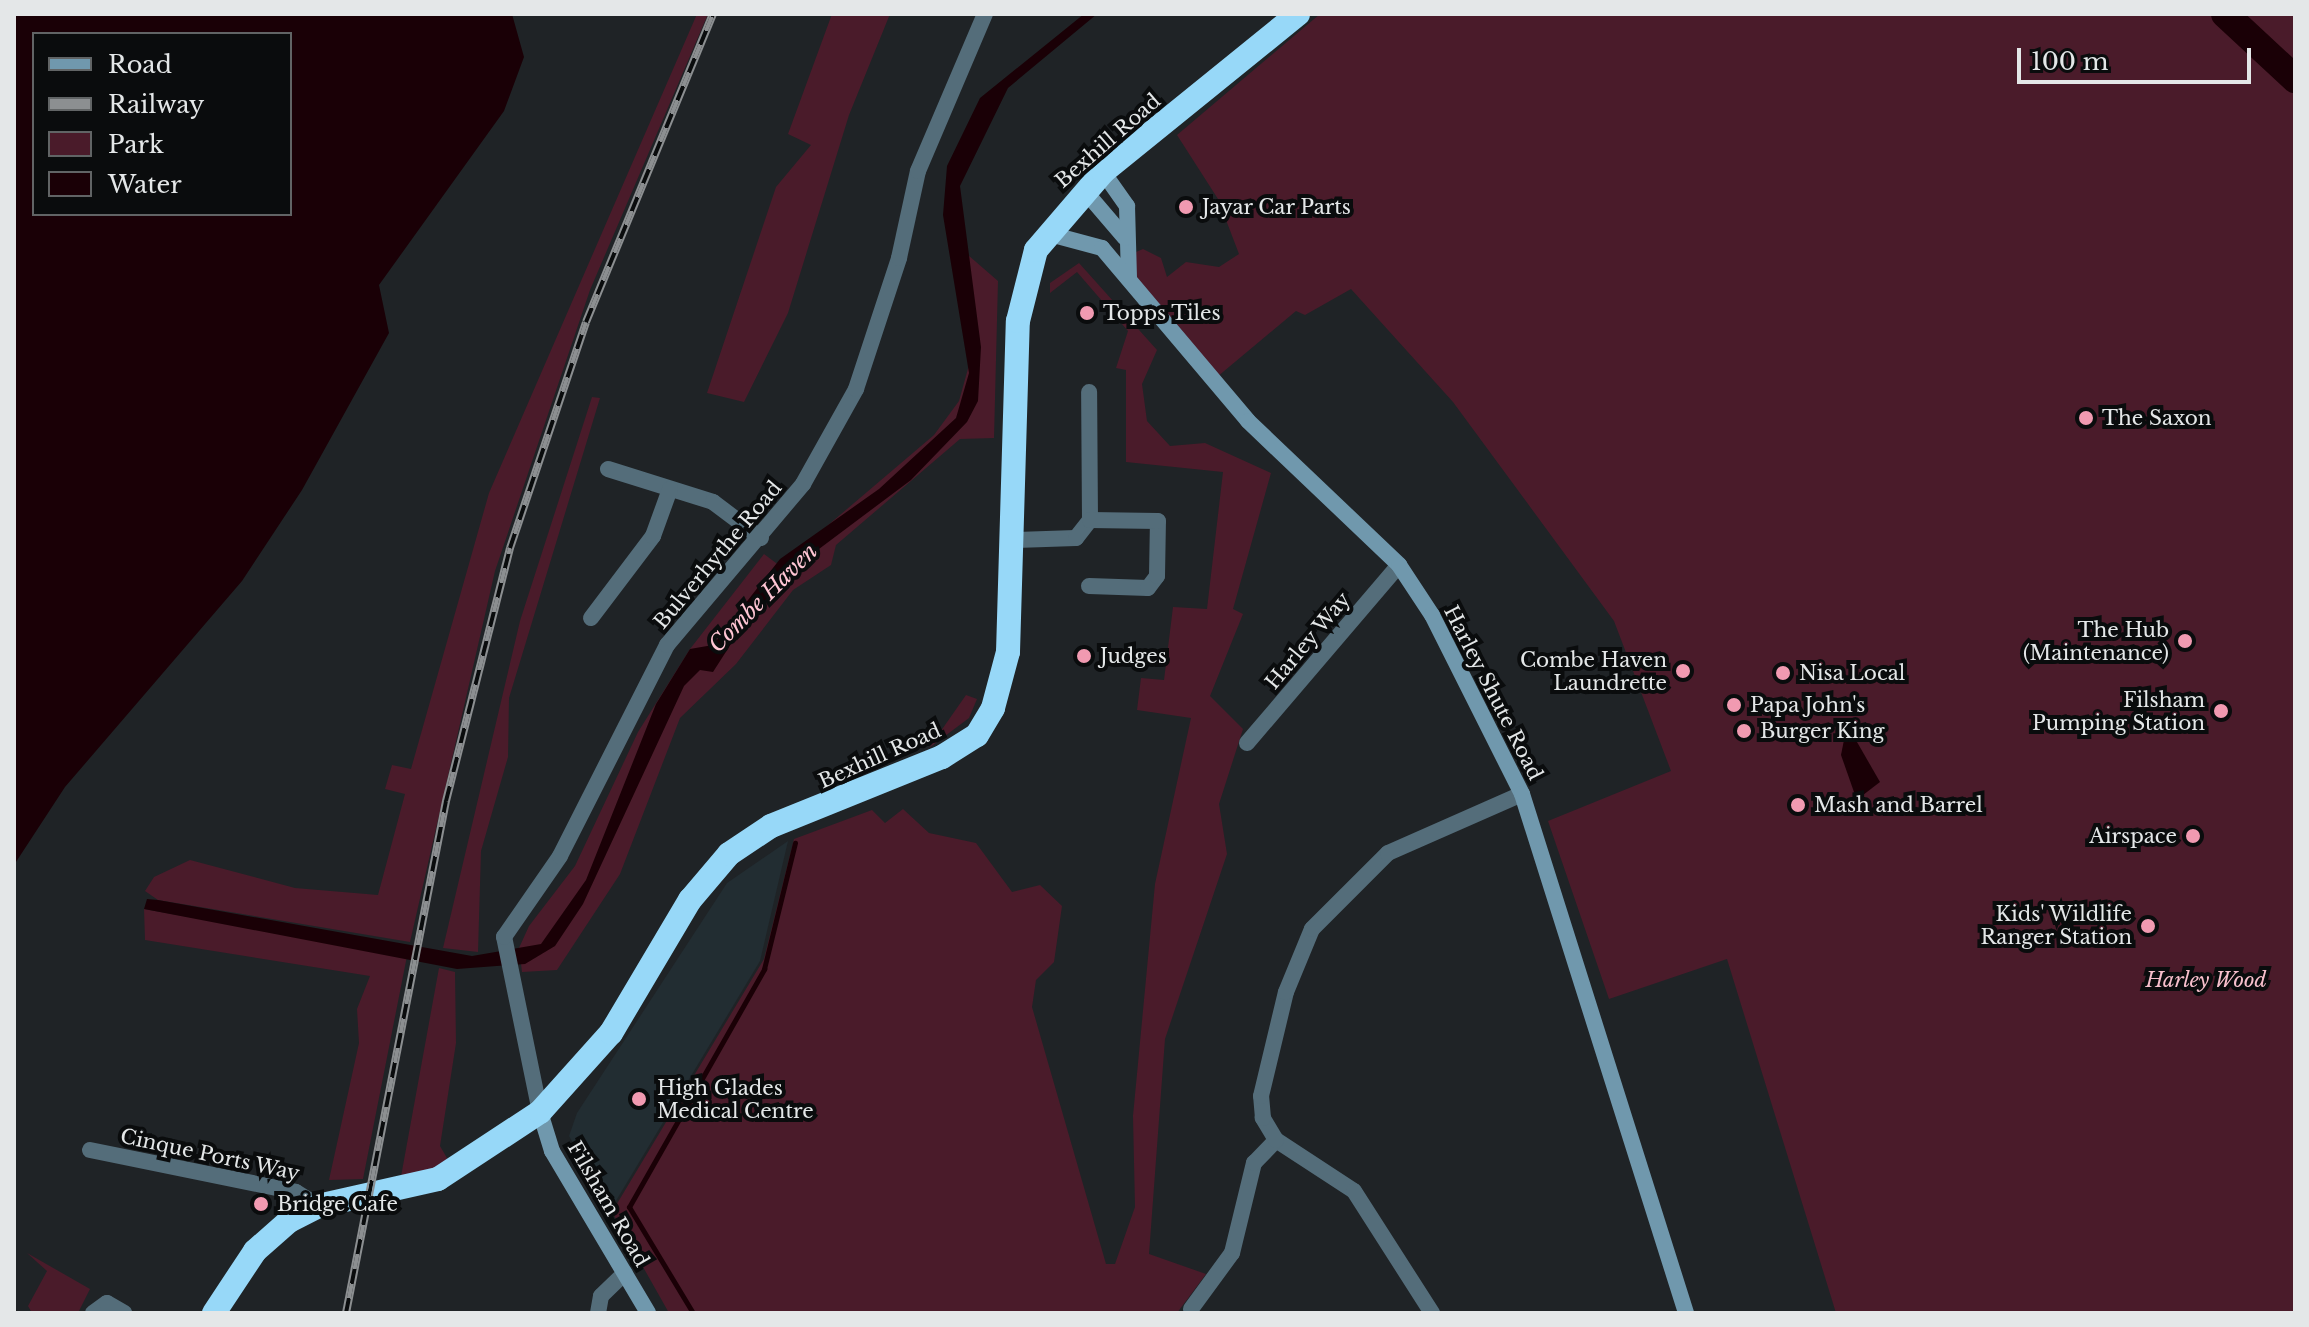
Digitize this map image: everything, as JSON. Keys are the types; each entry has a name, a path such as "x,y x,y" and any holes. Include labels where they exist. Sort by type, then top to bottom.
{"highway":[{"name":"Bexhill Road","path":"214,1313 255,1251 318,1206 438,1179 540,1112 611,1033 690,900 729,854 771,826 919,767 977,735 993,708 1008,652 1015,540 1020,296 1046,233 1103,172 1298,14"}],"main road":[{"path":"1103,172 1127,206 1125,238 1130,279"},
{"path":"1084,190 1125,238"},
{"name":"Harley Shute Road","path":"1046,233 1092,241 1130,279 1248,421 1399,565 1488,719 1522,794 1686,1313"},
{"name":"Filsham Road","path":"540,1112 552,1151 648,1313"}],"street":[{"name":"Bulverhythe Road","path":"540,1112 508,980 504,937 560,856 667,645 761,538 803,484 856,389 899,258 918,171 985,14"},
{"path":"1015,540 1076,538 1090,520 1089,392"},
{"path":"608,469 713,502 761,538"},
{"path":"591,618 653,536 670,489"},
{"path":"1089,586 1148,588 1157,576 1158,535 1158,521 1090,520"},
{"name":"Harley Way","path":"1247,743 1399,565"},
{"path":"1432,1313 1354,1191 1276,1140 1263,1118 1261,1096 1286,992 1312,929 1388,853 1522,794"},
{"path":"1191,1309 1232,1253 1254,1163 1276,1140"},
{"name":"Cinque Ports Way","path":"90,1150 296,1192 318,1206"},
{"path":"598,1313 601,1296 625,1273"},
{"path":"93,1313 107,1303 124,1313"}],"shaded area":[{"path":"788,841 760,961 611,1209 569,1136 577,1113 727,883"}],"green space":[{"path":"697,14 708,14 590,290 495,571 410,942 158,900 145,891 154,877 190,860 295,888 378,895 405,794 385,789 392,765 411,769 489,493"},
{"path":"832,14 890,14 849,115 788,313 744,402 707,393 776,187 811,145 788,134"},
{"name":"Harley Wood","path":"1320,14 2295,14 2295,1313 1836,1313 1727,959 1609,999 1548,821 1671,771 1614,621 1453,402 1351,289 1305,315 1296,311 1217,377 1134,282 1136,252 1143,249 1161,258 1167,277 1186,262 1219,267 1239,254 1218,199 1177,135"},
{"path":"953,242 998,281 994,438 960,439 836,545 831,565 793,590 736,664 680,718 620,874 557,970 522,972 519,948 529,926 575,866 638,732 690,649 764,554 780,566 934,435 959,401 969,365"},
{"path":"1079,263 1157,350 1142,384 1147,421 1170,446 1205,443 1271,473 1233,609 1243,614 1210,696 1243,729 1219,804 1227,854 1165,1039 1149,1254 1206,1274 1177,1313 669,1313 612,1212 764,959 794,839 872,810 885,823 903,809 929,833 976,843 1012,892 1040,885 1062,906 1054,962 1036,980 1032,1007 1106,1264 1115,1264 1135,1207 1133,1116 1155,884 1191,718 1137,710 1141,678 1164,680 1173,607 1207,609 1223,472 1126,462 1126,370 1116,368 1128,331 1077,272 1050,293 1050,283"},
{"path":"592,397 600,398 509,698 508,757 481,851 478,952 443,948 520,621"},
{"path":"966,695 977,699 969,718 929,748"},
{"path":"144,909 407,956 363,1179 329,1180 359,1043 357,1009 370,976 145,940"},
{"path":"439,968 455,972 456,1043 440,1146 451,1165 400,1182"},
{"path":"27,1253 90,1289 78,1313 32,1313 28,1306 47,1271"}],"water":[{"path":"14,14 512,14 524,57 504,111 379,285 389,333 302,490 242,581 65,787 14,865"},
{"path":"1084,14 1097,14 1008,88 960,186 981,347 978,401 967,422 911,480 803,561 745,622 713,672 700,670 684,686 583,904 555,946 525,964 457,969 144,909 147,899 158,900 472,956 541,944 586,880 656,704 690,649 713,645 780,559 879,489 956,418 969,373 943,215 947,166 980,98"},
{"path":"1844,740 1857,742 1880,782 1863,795 1854,792 1841,755"}],"waterway":[{"name":"Combe Haven","path":"2225,14 2295,79"},
{"path":"693,1313 629,1207 764,969 795,843"}],"railway":[{"path":"346,1313 446,801 510,548 586,322 713,14"}],"place":[{"name":"Jayar Car Parts","path":"1186,207"},
{"name":"Topps Tiles","path":"1087,313"},
{"name":"The Saxon","path":"2086,418"},
{"name":"The Hub (Maintenance)","path":"2185,641"},
{"name":"Judges","path":"1084,656"},
{"name":"Combe Haven Laundrette","path":"1683,671"},
{"name":"Nisa Local","path":"1783,673"},
{"name":"Papa John's","path":"1734,705"},
{"name":"Filsham Pumping Station","path":"2221,711"},
{"name":"Burger King","path":"1744,731"},
{"name":"Mash and Barrel","path":"1798,805"},
{"name":"Airspace","path":"2193,836"},
{"name":"Kids' Wildlife Ranger Station","path":"2148,926"},
{"name":"High Glades Medical Centre","path":"639,1099"},
{"name":"Bridge Cafe","path":"261,1204"}]}
